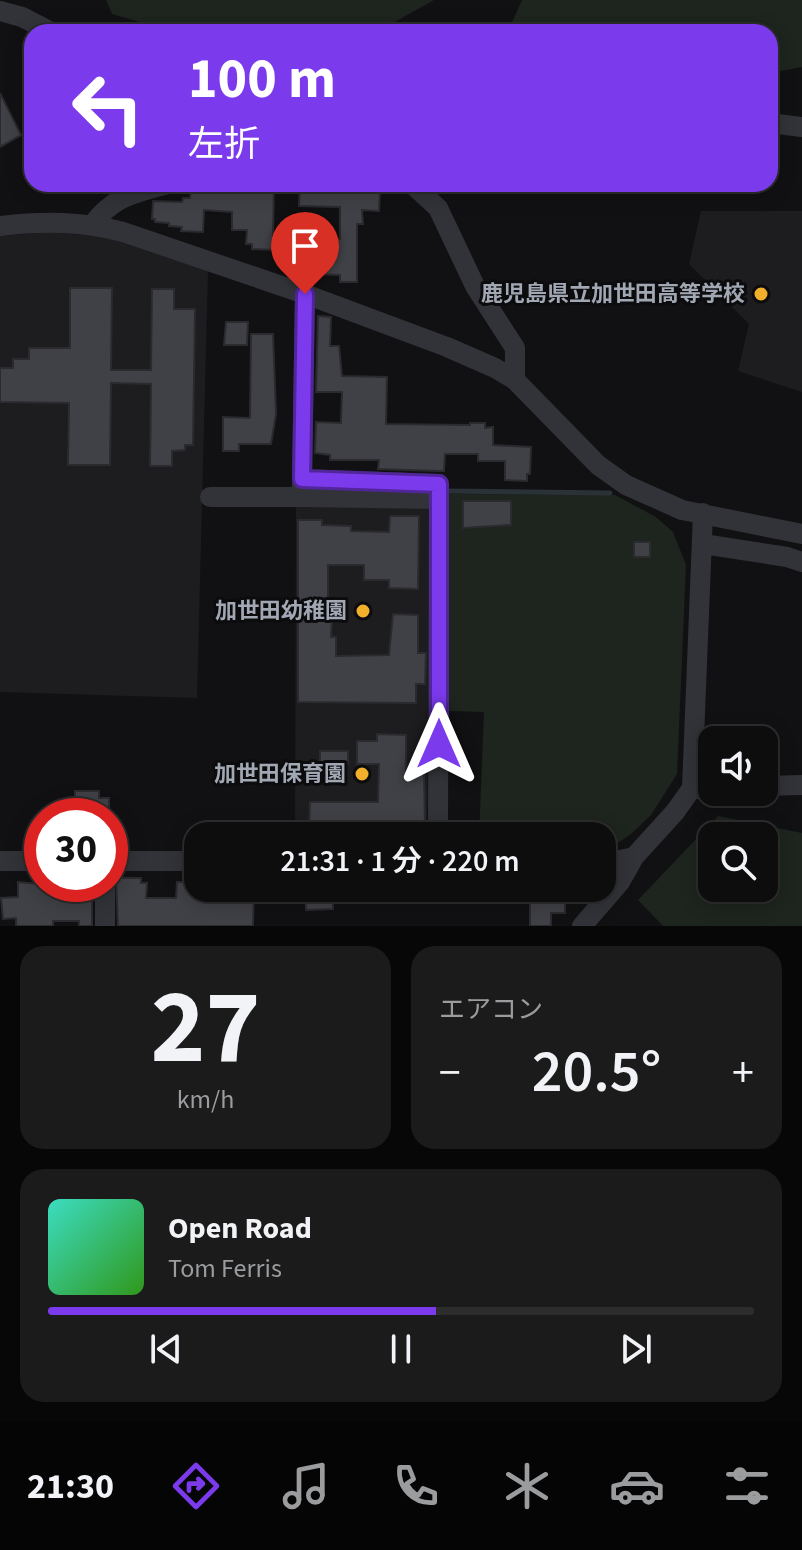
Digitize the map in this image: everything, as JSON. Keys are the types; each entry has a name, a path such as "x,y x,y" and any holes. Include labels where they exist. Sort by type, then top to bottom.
{"street":[{"path":"0,11 36,24"},
{"path":"778,124 802,127"},
{"path":"93,224 106,206 139,192"},
{"path":"421,192 438,208 475,286 515,348 515,380"},
{"path":"0,226 38,222 93,224 123,232 305,294 447,347 515,380 598,465 617,478 682,510 802,534"},
{"path":"302,488 305,294"},
{"path":"210,497 302,488 439,494 438,822"},
{"path":"702,726 703,513"},
{"path":"703,544 802,562"},
{"path":"778,786 802,785"},
{"path":"582,926 620,882 634,857 675,812 698,793"},
{"path":"616,861 634,857"},
{"path":"0,861 24,861"},
{"path":"128,861 184,861"},
{"path":"105,902 105,926"}],"shaded area":[{"path":"106,0 434,0 391,24 146,24 112,14"},
{"path":"522,0 802,0 802,67 778,72 778,24 511,24"},
{"name":"鹿児島県立加世田高等学校","path":"701,211 802,211 802,392 738,371 749,324 689,264"},
{"path":"51,232 106,237 208,271 197,698 0,692 0,236"},
{"path":"448,494 615,495 656,517 673,532 686,565 677,774 651,815 630,835 616,844 616,822 480,822 484,712 447,711"},
{"name":"加世田幼稚園","path":"296,504 426,504 431,511 427,822 295,822"},
{"path":"718,816 748,822 712,822"},
{"path":"778,828 802,833 802,926 663,926 638,900 698,837 698,902 778,902"}],"building":[{"path":"0,93 21,135 0,147"},
{"path":"190,192 274,192 273,236 340,239 340,207 299,206 300,192 380,192 379,211 362,210 363,224 357,224 357,282 340,282 340,275 306,274 306,262 297,262 297,251 252,249 252,244 246,244 247,230 232,230 232,212 204,210 203,232 181,231 182,227 152,219 153,201 182,202 183,198 190,198"},
{"path":"70,288 112,288 111,370 151,370 152,289 174,289 174,309 195,309 193,445 185,445 185,450 172,451 172,466 150,466 151,384 111,383 110,465 68,465 69,403 0,402 0,368 13,368 13,359 29,359 29,348 70,348"},
{"path":"318,316 331,317 330,346 339,346 342,376 387,377 386,424 485,423 485,428 493,427 493,445 531,447 527,481 505,480 505,461 478,461 478,454 445,454 444,471 439,471 378,469 379,460 330,460 330,455 315,453 316,422 341,423 342,392 316,392"},
{"path":"226,322 248,322 247,345 224,345"},
{"path":"251,334 273,334 276,414 271,444 239,444 239,451 223,451 223,417 250,418"},
{"path":"463,501 511,501 511,525 463,528"},
{"path":"390,516 419,516 418,589 389,588 389,580 364,580 364,565 328,565 328,617 332,617 331,637 336,637 336,656 389,655 393,614 418,615 418,653 426,653 425,684 416,684 416,703 298,702 298,520 322,520 322,525 351,526 351,531 389,532"},
{"path":"634,542 650,542 650,557 634,557"},
{"path":"377,734 406,735 406,774 424,774 425,822 309,822 310,802 378,802 379,764 357,764 357,741 377,741"},
{"path":"320,751 348,751 348,764 320,764"},
{"path":"75,791 99,791 99,798 75,798"},
{"path":"128,878 141,878 141,883 147,883 146,898 176,898 177,882 184,882 184,902 254,902 253,926 118,926 117,902 128,902"},
{"path":"18,882 24,883 24,902 92,902 92,926 79,926 79,921 53,921 53,926 16,926 16,918 3,919 1,898 18,897"},
{"path":"306,902 333,902 333,909 306,910"},
{"path":"530,902 565,902 565,913 551,913 551,926 530,926"}],"waterway":[{"path":"443,491 610,493"}],"place":[{"name":"鹿児島県立加世田高等学校","path":"761,294"},
{"name":"加世田幼稚園","path":"363,611"},
{"name":"加世田保育園","path":"362,774"}],"route":[{"path":"305,294 302,479 439,484 439,744"}]}
